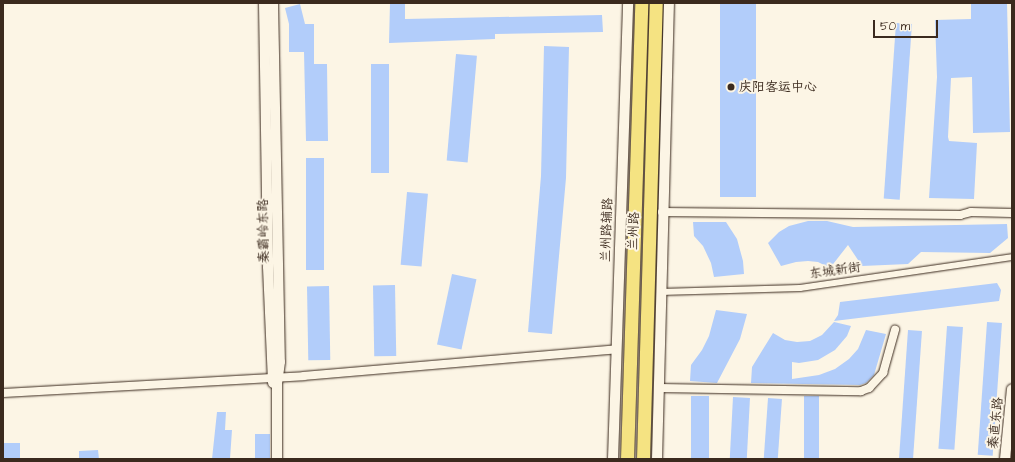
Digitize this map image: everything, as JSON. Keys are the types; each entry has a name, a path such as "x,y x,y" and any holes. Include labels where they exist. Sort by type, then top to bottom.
{"main road":[{"name":"兰州路","path":"627,459 641,3"},
{"name":"兰州路","path":"643,459 656,3"}],"street":[{"name":"秦霸岭东路","path":"264,3 268,267 275,378 277,459"},
{"name":"秦霸岭东路","path":"273,3 280,362 275,378 273,459"},
{"name":"兰州路辅路","path":"613,459 628,3"},
{"path":"657,459 662,212 669,3"},
{"path":"662,212 960,215 971,212 1012,213"},
{"name":"东城新街","path":"660,292 800,288 1012,257"},
{"path":"659,388 861,391 869,388 883,373 895,330"},
{"path":"3,394 275,378 616,349"},
{"name":"秦直东路","path":"1005,459 1012,389"}],"building":[{"path":"390,3 405,3 405,19 602,15 603,32 495,34 495,39 389,43"},
{"path":"720,3 756,3 756,197 720,197"},
{"path":"971,3 1007,3 1010,132 973,133 972,77 951,78 948,137 949,141 977,143 974,199 929,198 937,77 935,20 971,19"},
{"path":"300,4 305,24 314,24 314,64 327,64 328,141 306,141 304,52 289,52 289,24 285,8"},
{"path":"896,23 912,24 900,200 884,199"},
{"path":"544,46 569,47 566,178 552,334 528,332 541,176"},
{"path":"456,54 477,56 468,162 447,161"},
{"path":"371,64 389,64 389,173 371,173"},
{"path":"306,158 324,158 324,270 306,270"},
{"path":"407,192 428,194 422,267 401,265"},
{"path":"808,221 827,221 853,227 1007,224 1008,238 990,253 921,252 908,264 862,266 848,245 830,268 818,262 808,261 796,262 781,266 768,243 779,232 789,226"},
{"path":"693,222 726,222 737,239 743,261 744,274 714,277 711,263 703,246 694,236"},
{"path":"452,274 476,279 461,350 437,344"},
{"path":"997,283 1001,290 999,301 834,321 838,315 840,302"},
{"path":"373,285 395,285 396,356 374,356"},
{"path":"307,286 329,286 330,360 308,360"},
{"path":"716,310 747,314 740,339 717,383 690,381 691,365 702,350 709,336"},
{"path":"834,322 851,326 847,336 835,350 818,360 799,363 792,362 792,379 819,375 835,369 849,359 858,349 866,330 886,334 874,375 866,383 860,385 751,383 752,367 773,333 785,340 797,342 810,341 822,335"},
{"path":"987,322 1002,323 993,456 978,455"},
{"path":"947,326 963,327 954,450 938,449"},
{"path":"908,330 922,331 913,459 899,459"},
{"path":"691,396 709,396 709,459 691,459"},
{"path":"804,396 819,396 819,459 804,459"},
{"path":"733,397 750,398 747,459 730,459"},
{"path":"768,398 782,399 778,459 764,459"},
{"path":"217,412 226,412 225,430 232,430 230,459 212,459"},
{"path":"255,434 270,434 270,459 255,459"},
{"path":"3,443 20,443 20,459 3,459"},
{"path":"98,450 99,459 79,459 79,451"}],"place":[{"name":"庆阳客运中心","path":"731,87"}]}
